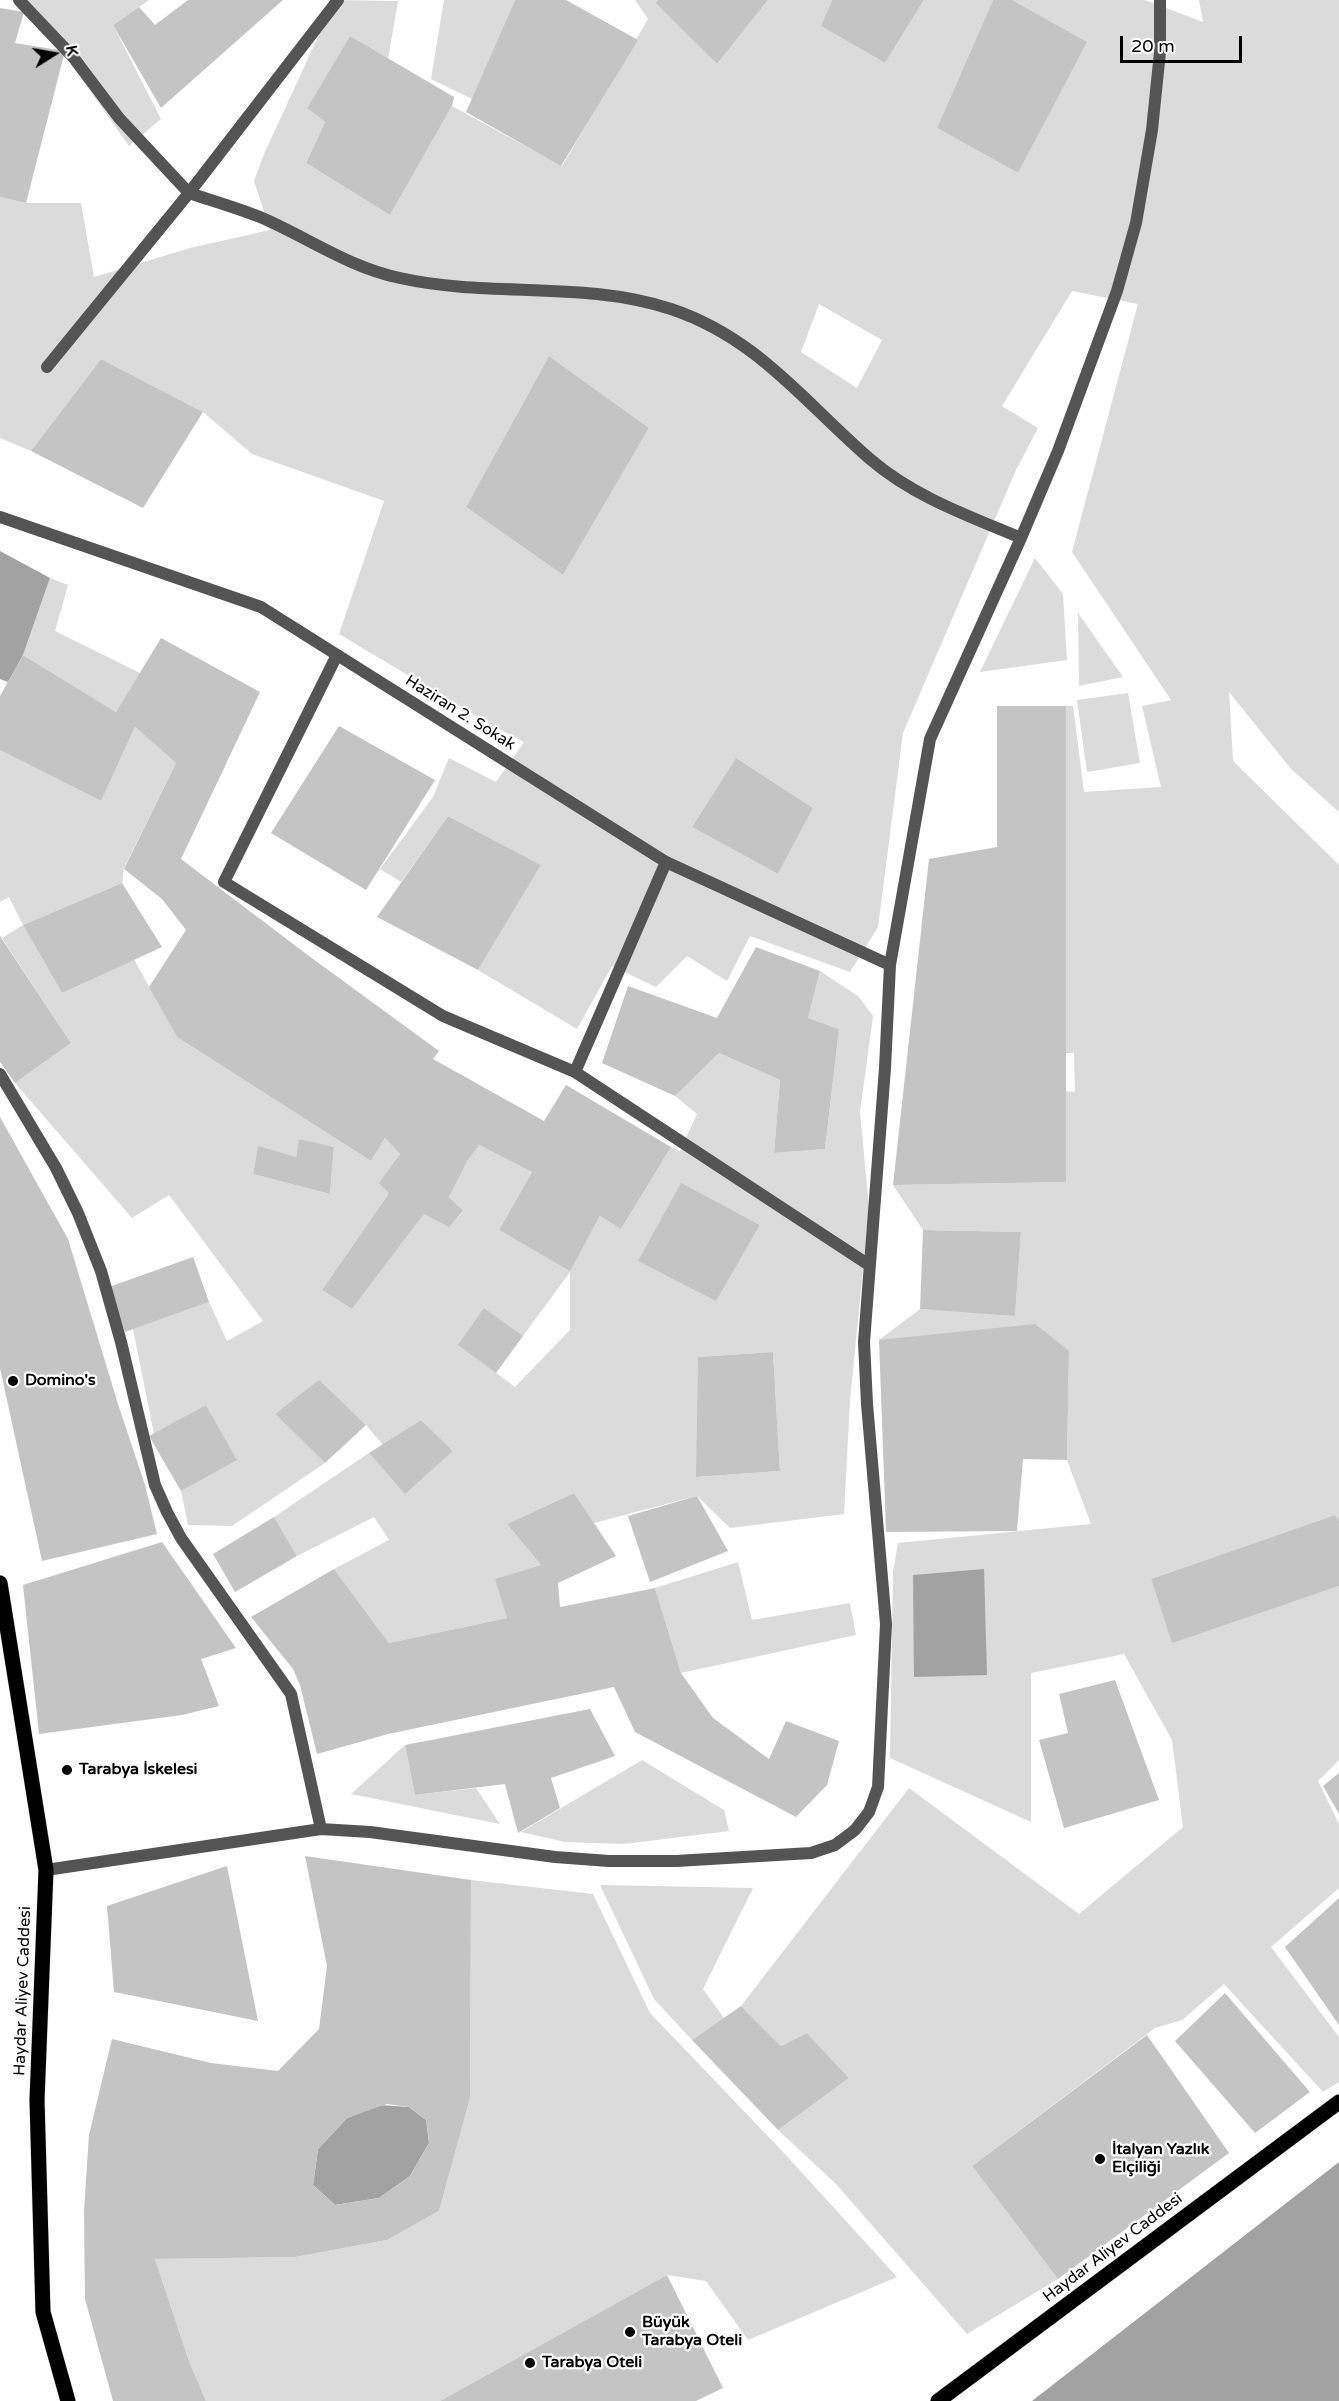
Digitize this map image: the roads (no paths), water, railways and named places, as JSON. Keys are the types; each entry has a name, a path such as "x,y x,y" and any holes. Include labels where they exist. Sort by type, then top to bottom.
{"main road":[{"name":"Haydar Aliyev Caddesi","path":"0,1583 46,1870 37,2100 43,2312 68,2401"},
{"name":"Haydar Aliyev Caddesi","path":"938,2401 1339,2102"}],"street":[{"path":"19,0 73,57 119,118 189,192 261,218 352,264 399,278 452,286 604,294 671,309 727,334 773,366 871,460 916,492 1021,538"},
{"path":"47,367 189,192 338,0"},
{"path":"46,1870 321,1829 370,1832 555,1857 609,1861 676,1861 811,1853 835,1845 855,1830 869,1812 878,1787 886,1624 864,1342 885,1068 890,965 930,739 1021,538 1058,450 1117,291 1136,223 1152,130 1160,52 1160,0"},
{"name":"Haziran 2. Sokak","path":"0,517 261,608 666,862 890,965"},
{"path":"337,655 224,882 442,1016 575,1072 870,1265"},
{"path":"575,1072 666,862"},
{"path":"0,1074 56,1168 78,1213 101,1271 121,1342 155,1485 167,1512 181,1538 291,1694 321,1829"}],"place":[{"name":"Domino's","path":"13,1381"},
{"name":"Tarabya İskelesi","path":"67,1770"},
{"name":"İtalyan Yazlık Elçiliği","path":"1100,2159"},
{"name":"Büyük Tarabya Oteli","path":"630,2332"},
{"name":"Tarabya Oteli","path":"530,2363"}]}
